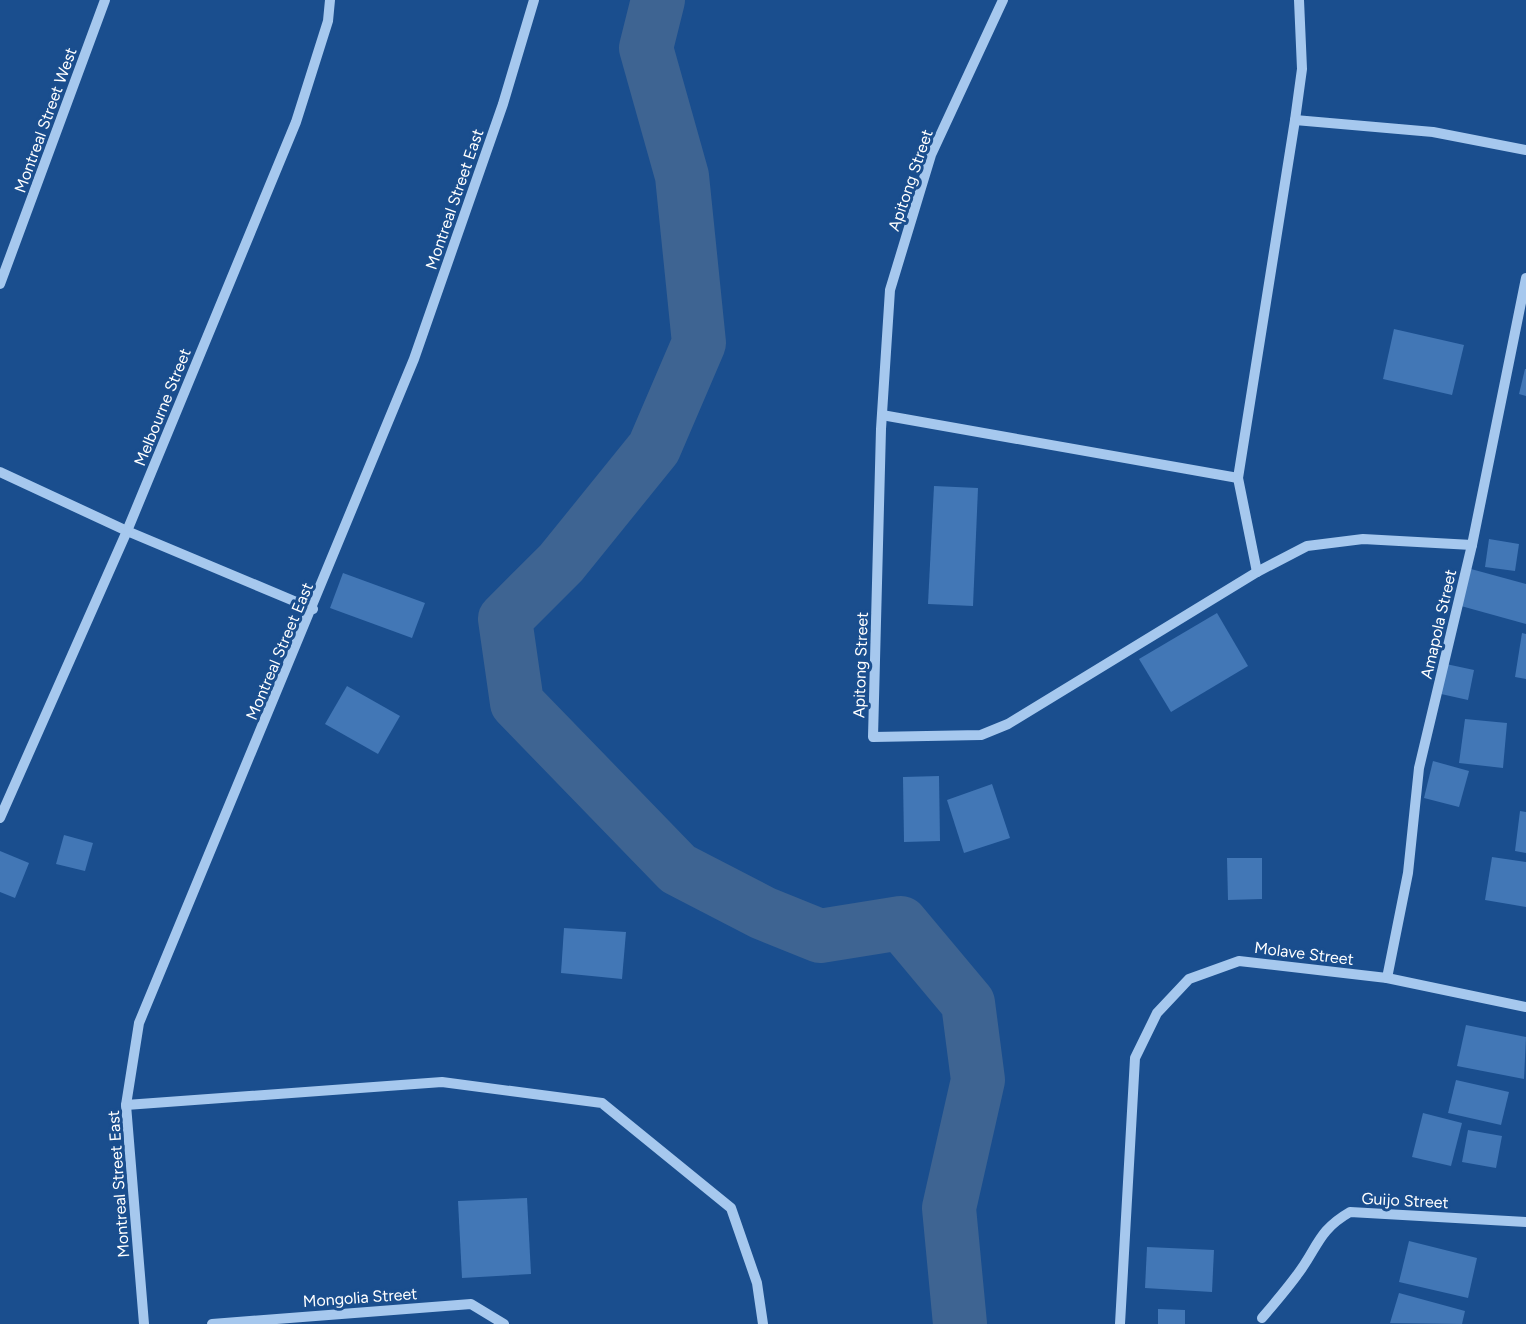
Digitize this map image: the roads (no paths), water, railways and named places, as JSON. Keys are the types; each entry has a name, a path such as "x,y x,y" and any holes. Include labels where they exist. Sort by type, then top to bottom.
{"street":[{"name":"Montreal Street West","path":"0,284 105,0"},
{"name":"Melbourne Street","path":"0,818 127,531 296,122 328,21 330,0"},
{"name":"Montreal Street East","path":"144,1324 126,1105 139,1023 313,609 414,359 503,104 534,0"},
{"name":"Apitong Street","path":"1002,0 931,155 890,290 882,415 873,737 981,735 1008,724 1257,572 1307,546 1363,540 1472,545"},
{"path":"1257,572 1238,477 1302,69 1299,0"},
{"path":"1295,120 1433,132 1526,150"},
{"name":"Amapola Street","path":"1387,978 1408,873 1419,768 1472,545 1526,278"},
{"path":"882,415 1238,477"},
{"path":"0,472 127,531 313,609"},
{"name":"Molave Street","path":"1120,1324 1135,1058 1157,1013 1189,979 1239,961 1387,978 1526,1007"},
{"path":"126,1105 442,1082 602,1103 731,1208 757,1283 763,1324"},
{"name":"Guijo Street","path":"1262,1318 1299,1273 1318,1239 1331,1223 1350,1212 1526,1222"},
{"name":"Mongolia Street","path":"212,1324 471,1304 504,1324"},
{"path":"348,1312 349,1324"}],"waterway":[{"path":"658,0 646,48 682,176 699,343 654,448 561,563 505,619 517,703 678,869 763,913 820,936 901,923 968,1003 978,1080 949,1208 960,1324"}]}
